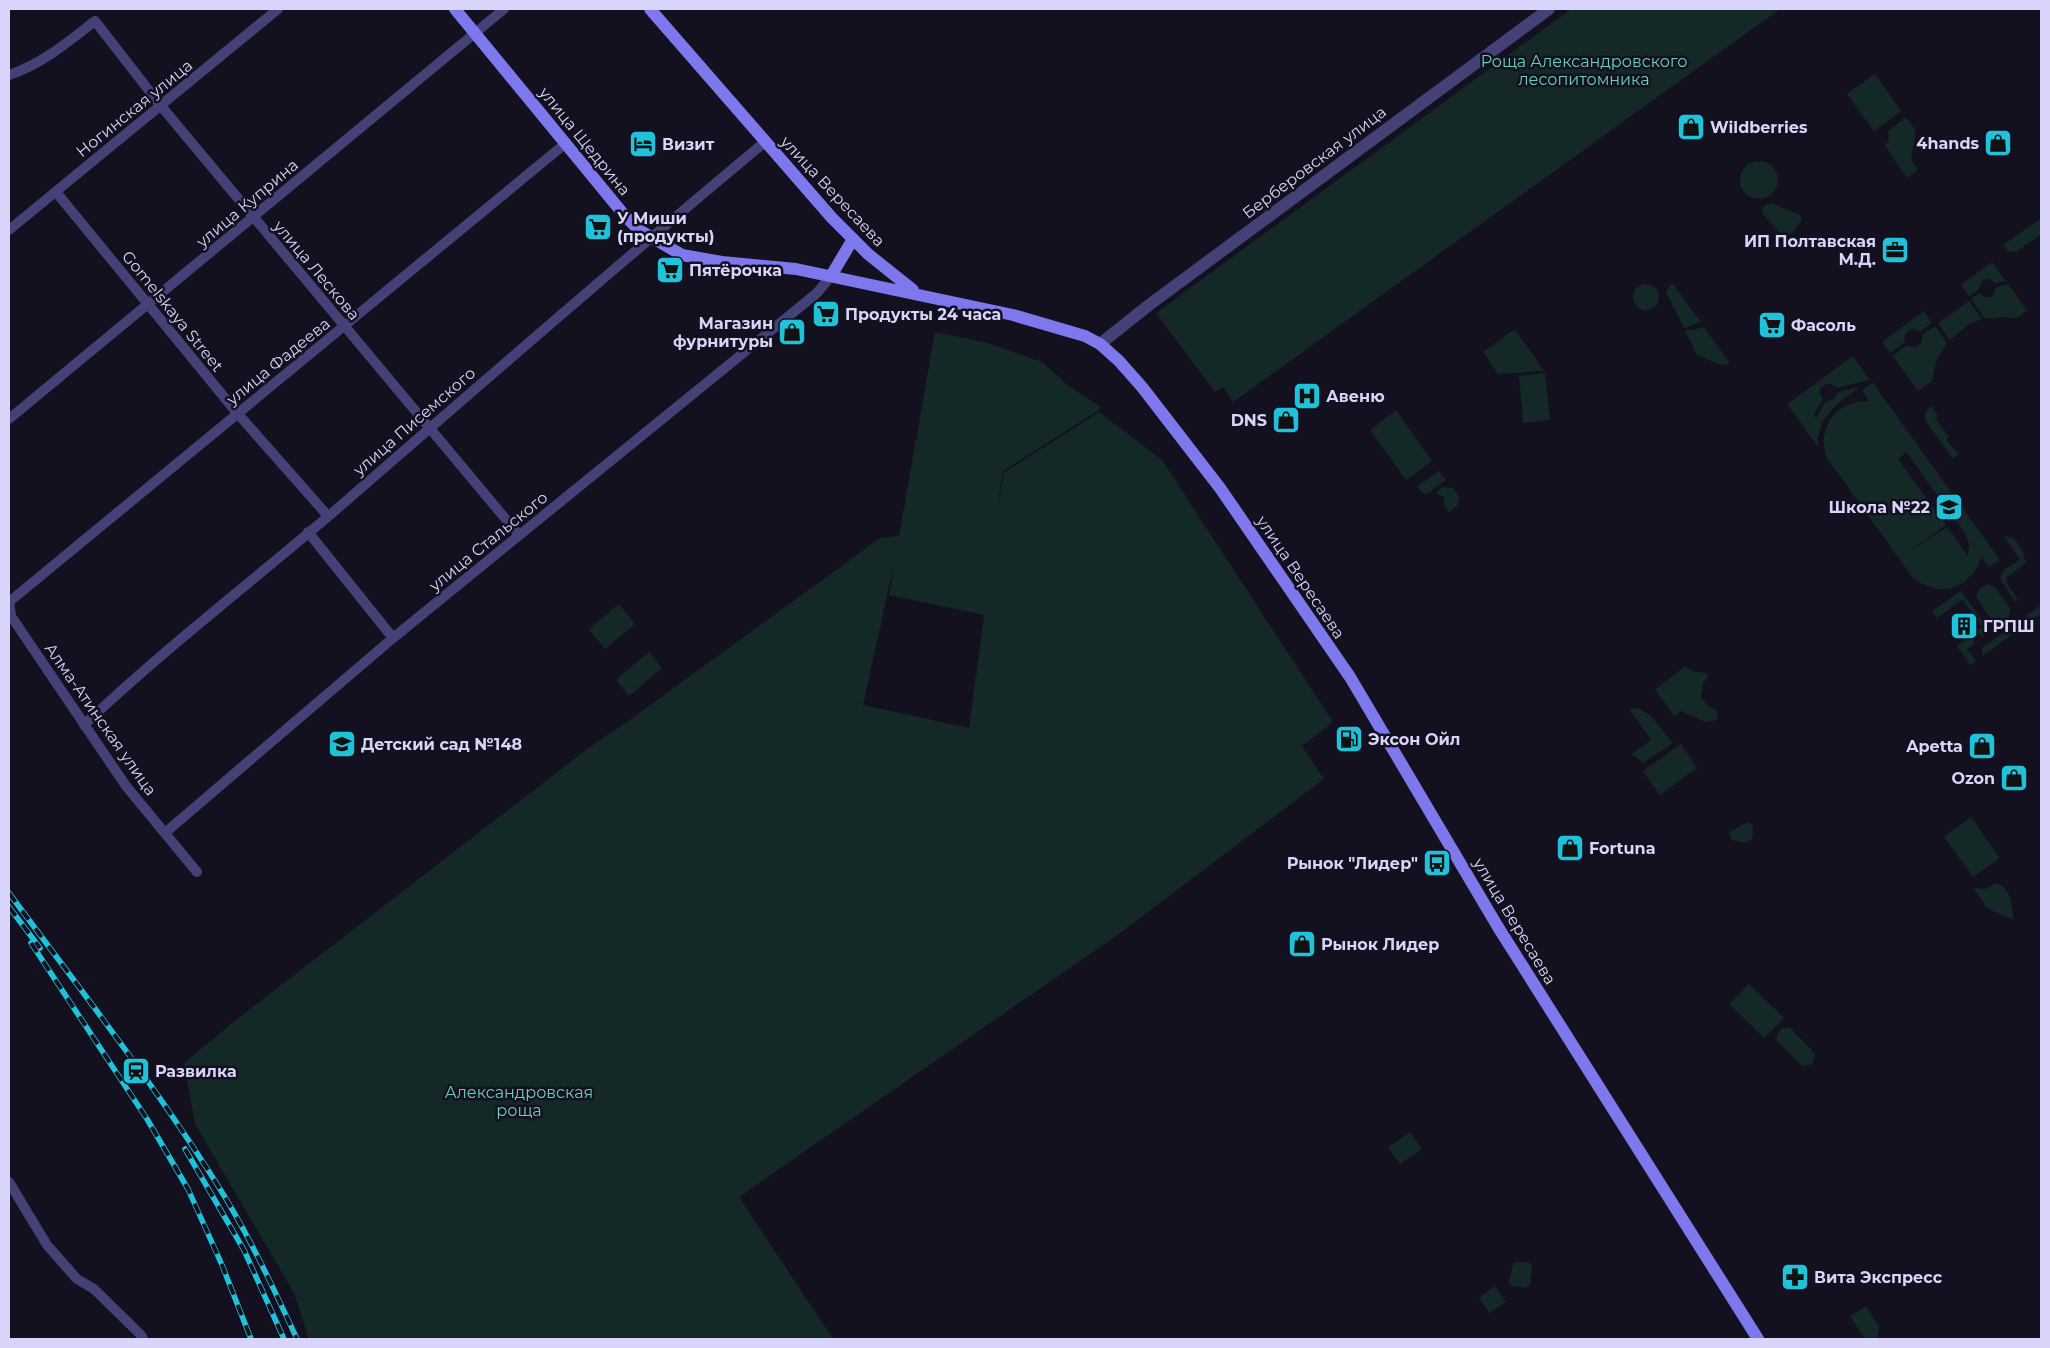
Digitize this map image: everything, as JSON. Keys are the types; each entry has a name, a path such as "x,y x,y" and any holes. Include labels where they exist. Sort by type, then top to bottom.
{"main road":[{"name":"улица Щедрина","path":"455,9 626,216 651,237 682,255 697,259 796,269 919,294"},
{"name":"улица Вересаева","path":"650,9 852,239 894,277 919,294 1013,314 1085,336 1100,344 1142,387 1220,488 1350,677 1498,927 1758,1339"},
{"path":"831,276 852,239"}],"street":[{"name":"Ногинская улица","path":"9,230 278,9"},
{"name":"улица Куприна","path":"9,418 504,9"},
{"name":"Берберовская улица","path":"1100,344 1149,305 1549,9"},
{"name":"улица Лескова","path":"9,75 26,70 54,54 95,21 161,106 520,535"},
{"name":"улица Писемского","path":"84,725 152,663 328,516 651,237 766,141"},
{"name":"улица Фадеева","path":"9,601 566,143"},
{"name":"Gomelskaya Street","path":"56,192 238,414 328,516"},
{"name":"улица Стальского","path":"166,832 393,638 817,293 831,276"},
{"path":"308,532 393,638"},
{"name":"Алма-Атинская улица","path":"9,601 11,616 126,786 166,832 196,872"},
{"path":"9,1182 47,1245 77,1279 94,1289 143,1339"}],"green space":[{"name":"Роща Александровского лесопитомника","path":"1571,9 1780,9 1233,402 1223,387 1215,392 1156,313"},
{"path":"1875,74 1901,111 1874,131 1847,94"},
{"path":"1906,117 1916,131 1911,159 1918,170 1907,178 1885,146 1889,139 1888,131"},
{"path":"1759,161 1773,166 1778,180 1773,194 1759,199 1745,194 1740,180 1745,166"},
{"path":"1767,204 1773,204 1800,215 1802,220 1792,233 1784,237 1762,213 1763,207"},
{"path":"2041,218 2041,234 2016,252 2008,251 2003,245"},
{"path":"1992,262 2006,281 1996,283 1989,279 1983,280 1978,290 1969,296 1961,285"},
{"path":"1672,283 1701,322 1684,328 1666,292"},
{"path":"1646,284 1655,288 1659,297 1655,306 1646,310 1637,306 1633,297 1637,288"},
{"path":"2008,284 2027,310 2017,318 1985,319 1971,299 1979,293 1985,297 1992,297 1997,287"},
{"path":"1969,301 1982,319 1968,325 1950,340 1938,323"},
{"path":"1924,311 1932,323 1920,332 1915,329 1908,331 1904,337 1905,342 1890,353 1882,342"},
{"path":"1935,326 1947,343 1936,361 1932,381 1918,391 1893,356 1907,345 1919,346 1922,342 1922,335"},
{"path":"1704,327 1730,364 1721,365 1697,355 1685,331"},
{"path":"1515,329 1544,371 1498,374 1483,352"},
{"name":"Александровская роща","path":"935,332 988,343 1042,362 1070,387 1102,408 1002,472 998,512 1003,473 1099,412 1162,460 1333,722 1302,746 1324,779 1116,936 739,1197 833,1339 309,1339 294,1293 195,1124 184,1063 237,1019 595,743 620,727 880,538 899,536","holes":["895,559 889,595 984,615 969,728 863,705"]},
{"path":"1853,356 1870,380 1837,388 1830,383 1822,386 1819,392 1823,399 1814,414 1816,418 1826,401 1834,399 1838,392 1860,387 1837,405 1825,419 1818,436 1818,447 1787,404"},
{"path":"1545,373 1550,420 1523,423 1519,376"},
{"path":"1873,383 2000,560 1989,567 1982,557 1970,577 1954,587 1934,588 1913,578 1827,458 1824,447 1824,436 1827,426 1839,410 1858,402 1869,401 1862,390","holes":["1906,452 1965,533 1969,544 1968,556 1947,527 1909,552 1946,525 1898,459"]},
{"path":"1931,405 1938,416 1935,418 1949,437 1946,440 1959,454 1953,459 1925,420 1925,412"},
{"path":"1396,410 1432,461 1406,480 1370,430"},
{"path":"1439,471 1446,480 1427,494 1422,493 1417,486"},
{"path":"1442,487 1453,488 1459,495 1458,505 1449,512 1444,506 1444,497 1435,493"},
{"path":"2008,536 2010,539 2013,537 2025,555 2023,557 2027,562 2006,578 2008,581 2006,582 2018,600 2015,602 2000,578 2003,571 2020,559 2005,538"},
{"path":"1988,584 1995,587 2010,608 2009,618 2002,623 1992,620 1976,597 1979,589"},
{"path":"1961,591 1978,614 1975,616 1962,600 1937,618 1932,611"},
{"path":"619,604 635,624 605,649 589,629"},
{"path":"2041,605 2041,614 1982,656 1982,648"},
{"path":"1980,617 1988,630 1983,637 1980,634 1973,640 1975,643 1967,649 1976,661 1970,665 1957,646 1982,627 1977,619"},
{"path":"649,652 662,668 629,696 616,680"},
{"path":"1685,666 1692,671 1704,672 1709,675 1703,683 1701,697 1708,706 1717,710 1717,720 1705,722 1680,711 1675,717 1655,690"},
{"path":"1638,708 1650,715 1673,743 1643,763 1632,754 1651,740 1629,709"},
{"path":"1681,744 1697,768 1660,795 1643,771"},
{"path":"1971,817 2000,858 1973,877 1944,837"},
{"path":"1747,822 1753,825 1752,839 1745,843 1732,840 1729,835 1730,832"},
{"path":"1997,883 2002,885 2008,893 2012,904 2013,920 1987,908 1973,888 1984,889"},
{"path":"1749,984 1784,1018 1764,1038 1729,1004"},
{"path":"1782,1028 1790,1028 1815,1054 1812,1064 1802,1066 1777,1041 1777,1034"},
{"path":"1410,1132 1422,1149 1400,1164 1388,1147"},
{"path":"1515,1262 1530,1263 1532,1267 1530,1285 1526,1288 1512,1286 1509,1283"},
{"path":"1495,1286 1506,1302 1489,1313 1479,1298"},
{"path":"1866,1306 1879,1326 1878,1339 1865,1339 1850,1316"}],"railway":[{"path":"9,893 141,1071 215,1181 269,1278 297,1339"},
{"path":"9,907 40,948"},
{"path":"31,943 147,1119 188,1189 222,1265 251,1339"},
{"path":"185,1149 244,1250 284,1339"}],"place":[{"name":"Wildberries","path":"1691,127"},
{"name":"4hands","path":"1998,143"},
{"name":"Визит","path":"643,144"},
{"name":"У Миши (продукты)","path":"598,227"},
{"name":"ИП Полтавская М.Д.","path":"1895,250"},
{"name":"Пятёрочка","path":"670,270"},
{"name":"Продукты 24 часа","path":"826,314"},
{"name":"Фасоль","path":"1772,325"},
{"name":"Магазин фурнитуры","path":"792,332"},
{"name":"Авеню","path":"1307,396"},
{"name":"DNS","path":"1286,420"},
{"name":"Школа №22","path":"1949,507"},
{"name":"ГРПШ","path":"1964,626"},
{"name":"Эксон Ойл","path":"1349,739"},
{"name":"Детский сад №148","path":"342,744"},
{"name":"Apetta","path":"1982,746"},
{"name":"Ozon","path":"2014,778"},
{"name":"Fortuna","path":"1570,848"},
{"name":"Рынок \"Лидер\"","path":"1437,863"},
{"name":"Рынок Лидер","path":"1302,944"},
{"name":"Развилка","path":"136,1071"},
{"name":"Вита Экспресс","path":"1795,1277"}]}
